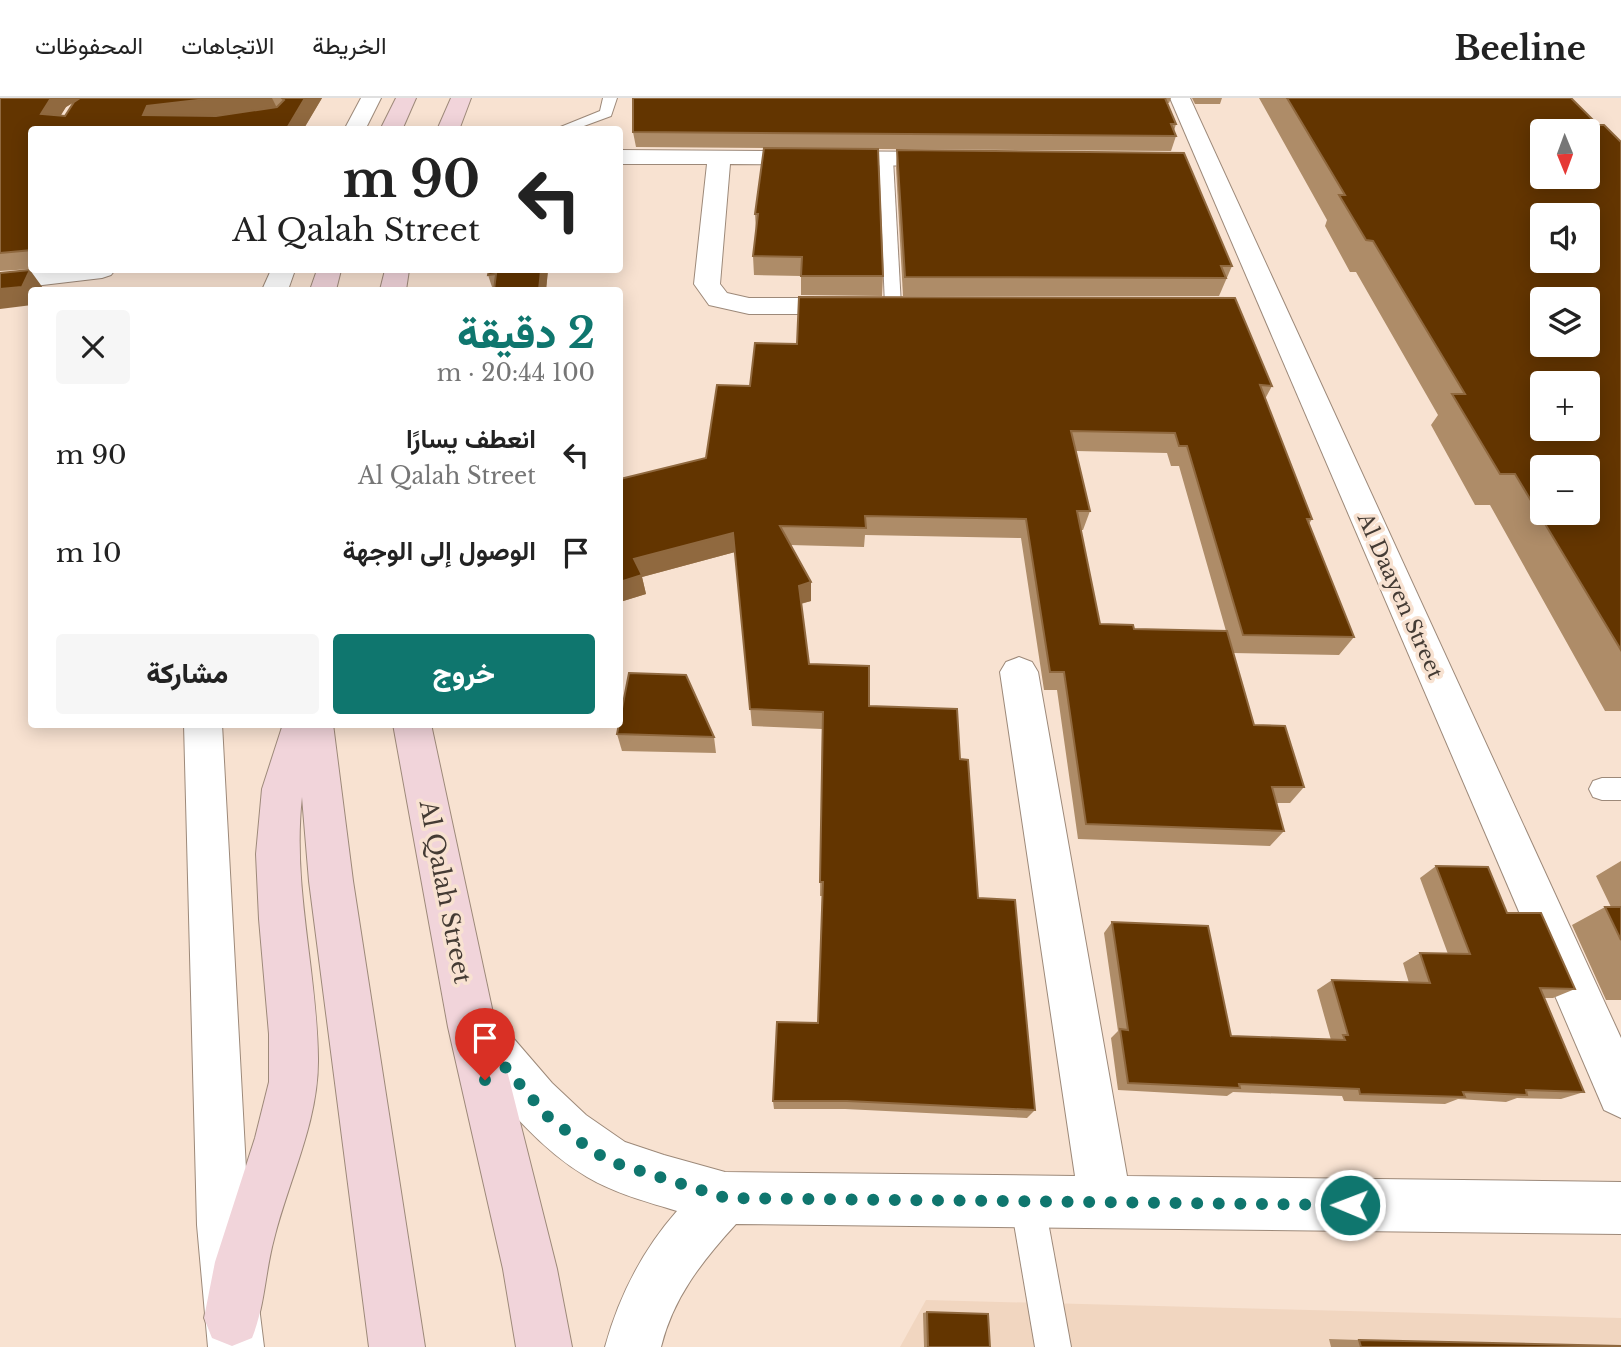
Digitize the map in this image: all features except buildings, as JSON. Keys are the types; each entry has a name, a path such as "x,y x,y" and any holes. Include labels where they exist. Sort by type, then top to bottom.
{"main road":[{"path":"393,126 406,98"},
{"path":"450,126 461,98"},
{"path":"234,1332 249,1233 276,1158 293,1081 294,1044 275,869 278,816 288,764 301,728"},
{"path":"314,728 331,881 397,1347"},
{"name":"Al Qalah Street","path":"413,728 471,1027 530,1269 544,1347"}],"street":[{"path":"356,126 371,98"},
{"name":"Al Daayen Street","path":"1180,98 1195,161 1259,307 1621,1093"},
{"path":"623,157 967,159"},
{"path":"719,158 707,284 718,299 749,306 920,306"},
{"path":"0,282 76,273"},
{"path":"1019,672 1105,1202"},
{"path":"203,728 222,1211 234,1332"},
{"path":"471,1027 546,1115 582,1143 609,1161 726,1198 1621,1208"},
{"path":"633,1347 638,1322 656,1282 699,1225 726,1198"}],"lane":[{"path":"570,126 606,113 610,98"},
{"path":"886,159 893,306"},
{"path":"1027,1200 1053,1347"}],"shaded area":[{"path":"926,1300 1621,1318 1621,1347 900,1347"}],"route":[{"path":"485,1080 471,1027 546,1115 582,1143 609,1161 726,1198 1350,1205"}]}
